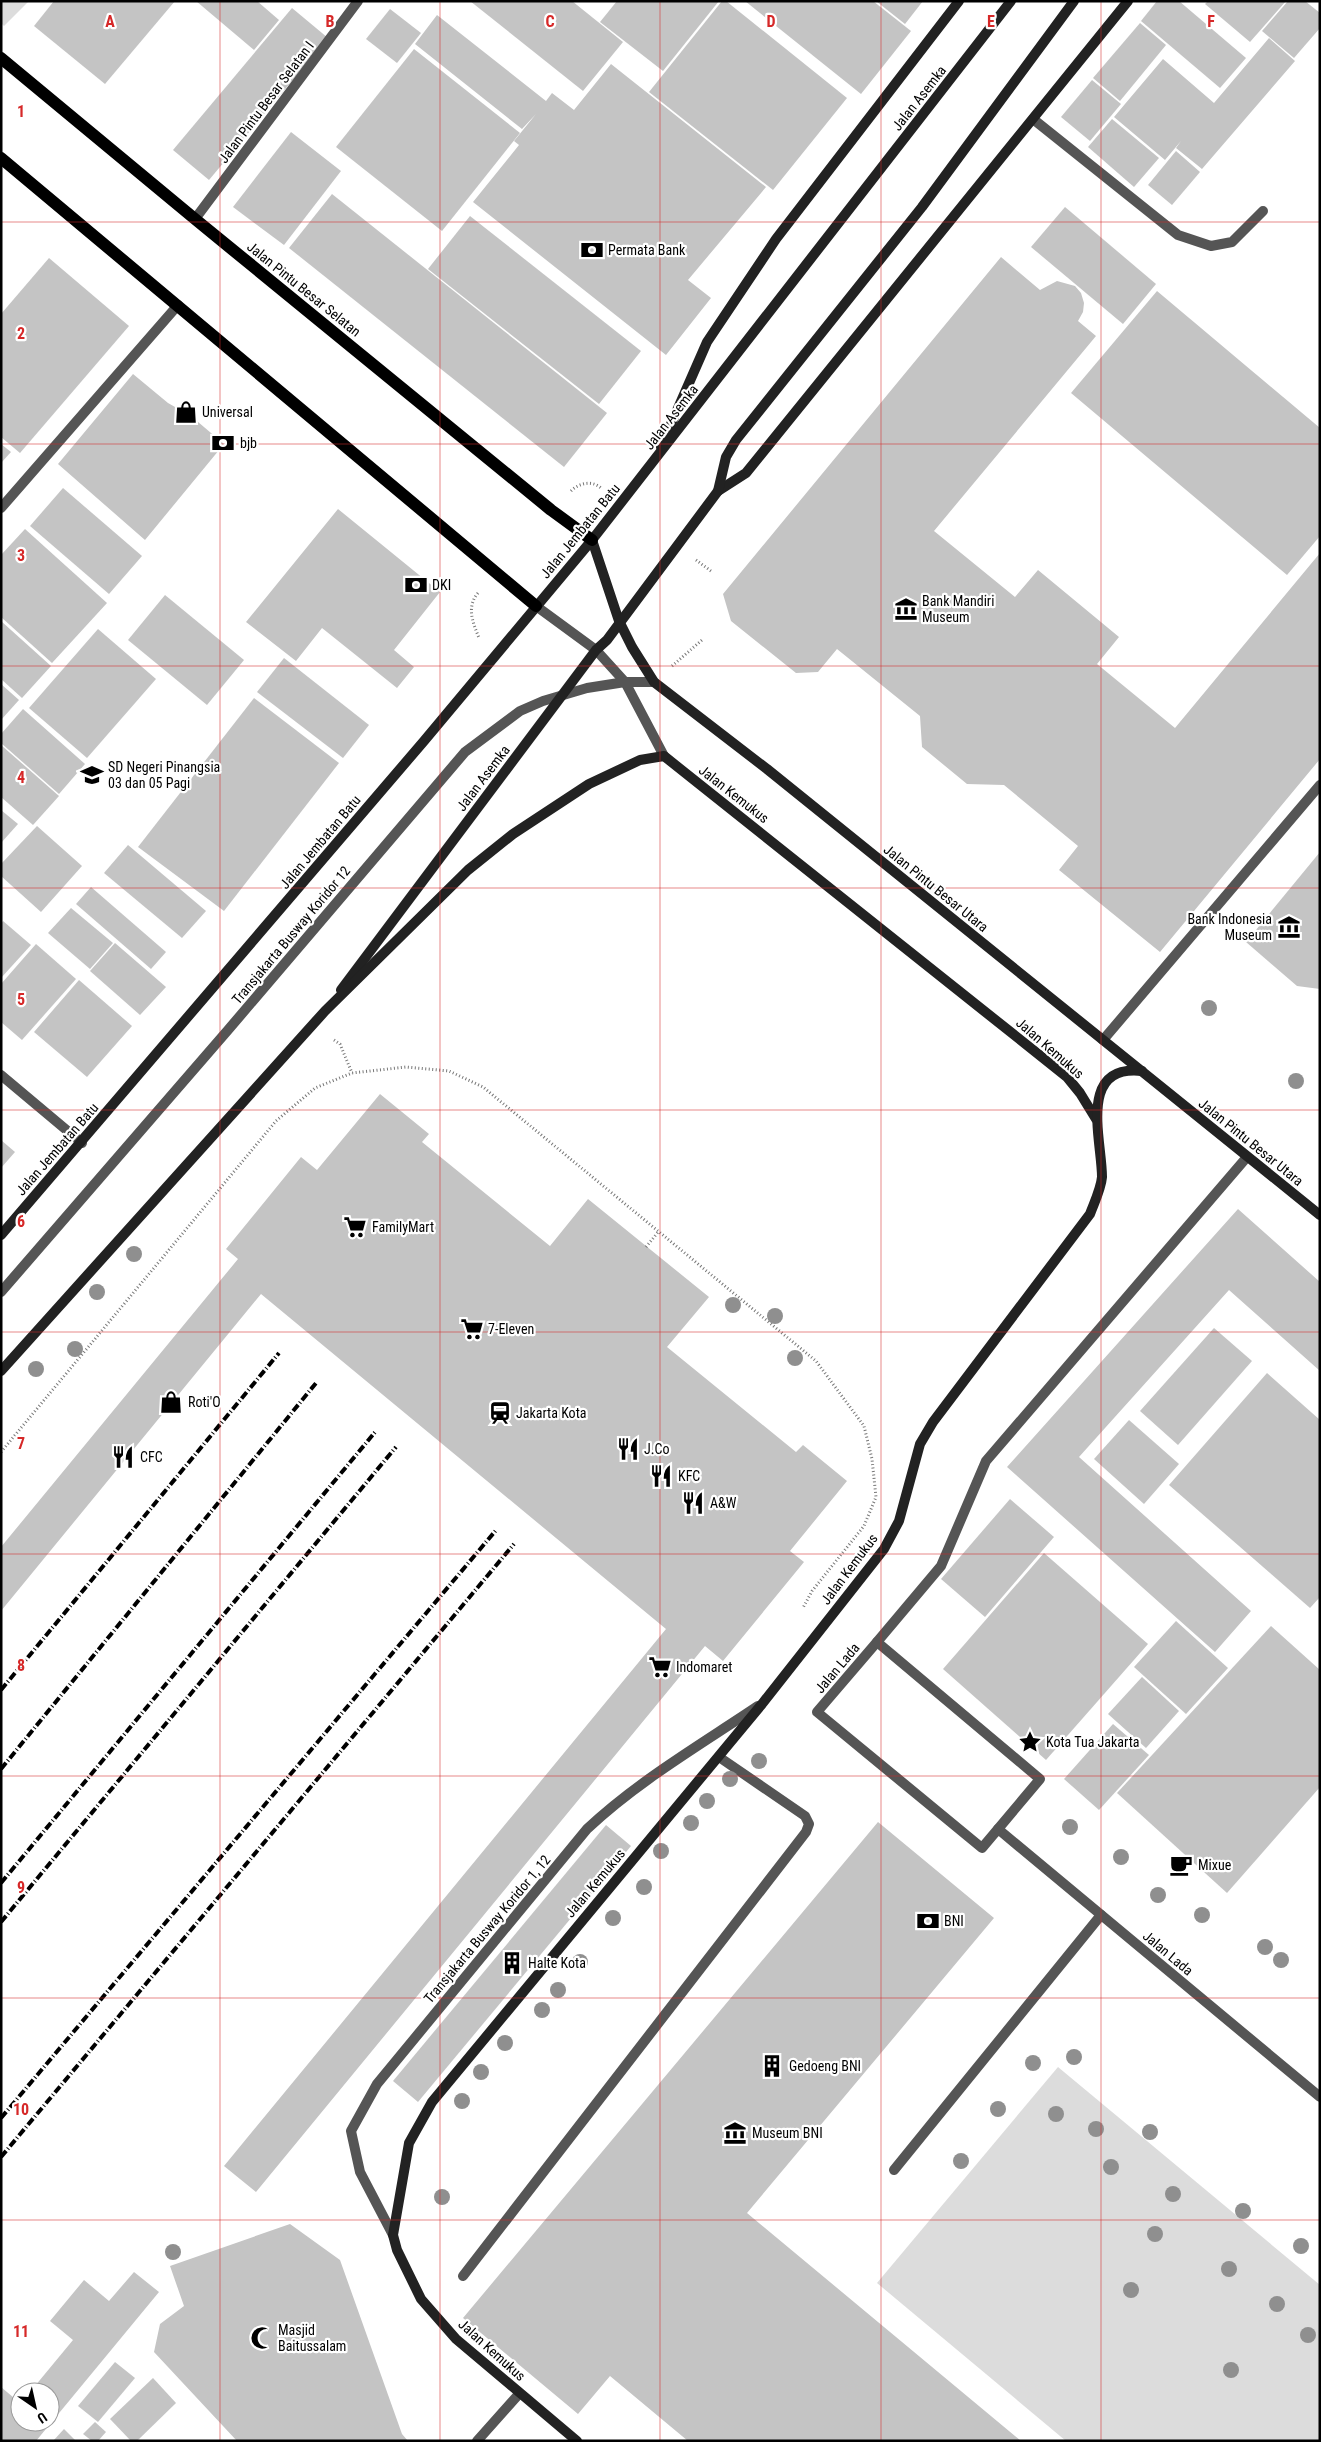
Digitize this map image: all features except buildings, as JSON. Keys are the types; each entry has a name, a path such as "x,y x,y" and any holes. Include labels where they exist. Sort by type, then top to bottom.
{"main road":[{"name":"Jalan Asemka","path":"654,462 707,342 754,270 776,238 958,1"},
{"name":"Jalan Asemka","path":"654,462 1011,1"},
{"name":"Jalan Asemka","path":"718,491 726,458 736,440 922,207 1074,1"},
{"name":"Jalan Asemka","path":"326,1011 596,650 607,640 619,621 718,491 746,473 1128,1"},
{"name":"Jalan Pintu Besar Selatan","path":"1,58 551,510 592,540"},
{"path":"1,158 536,606"},
{"name":"Jalan Jembatan Batu","path":"1,1235 592,540 654,462"},
{"name":"Jalan Pintu Besar Utara","path":"592,540 619,621 654,682 781,780 1320,1215"},
{"path":"1,1371 326,1011 468,870 513,834 589,784 640,760 664,756"},
{"name":"Jalan Kemukus","path":"577,2441 456,2339 421,2299 397,2250 393,2235 409,2143 432,2102 719,1757 884,1549 899,1521 920,1444 932,1422 1090,1214 1102,1180 1097,1120 1080,1093 1067,1077 664,756"},
{"path":"1097,1120 1097,1098 1108,1079 1122,1071 1142,1071"}],"street":[{"name":"Jalan Pintu Besar Selatan I","path":"195,219 358,1"},
{"path":"1033,119 1178,235 1211,246 1232,242 1262,211"},
{"path":"1,508 178,305"},
{"path":"536,606 596,650 625,682 664,756"},
{"name":"Transjakarta Busway Koridor 12","path":"1,1292 465,752 520,711 542,701 587,688 625,682 654,682"},
{"path":"1103,1040 1320,785"},
{"path":"1,1074 82,1142"},
{"name":"Jalan Lada","path":"877,1642 1040,1779 982,1848 817,1712 941,1566 986,1461 1247,1157"},
{"name":"Transjakarta Busway Koridor 1, 12","path":"393,2235 360,2172 351,2131 376,2084 587,1829 633,1790 762,1704"},
{"path":"463,2276 806,1832 809,1824 805,1816 719,1757"},
{"name":"Jalan Lada","path":"998,1829 1320,2097"},
{"path":"894,2170 1101,1915"},
{"path":"478,2441 519,2394"}],"path":[{"path":"551,510 575,487 585,483 596,484 621,504"},
{"path":"473,644 479,637 471,621 472,599 497,572"},
{"path":"654,682 702,640"},
{"path":"313,1025 340,1044 352,1073"},
{"path":"1,1452 276,1121 315,1088 352,1073 406,1067 449,1071 483,1087 816,1361 864,1426 872,1459 876,1497 864,1526 812,1591 800,1614"},
{"path":"646,1247 659,1231"}],"shaded area":[{"path":"1,1 29,1 4,26 1,23"},
{"path":"1058,2067 1320,2285 1320,2441 1066,2441 877,2283"}],"railway":[{"path":"1,1690 279,1353"},
{"path":"1,1769 316,1383"},
{"path":"1,1883 376,1431"},
{"path":"1,1922 396,1447"},
{"path":"1,2118 497,1529"},
{"path":"1,2157 514,1544"}],"place":[{"name":"Permata Bank","path":"592,250"},
{"name":"Universal","path":"186,412"},
{"name":"bjb","path":"223,443"},
{"name":"DKI","path":"416,585"},
{"name":"Bank Mandiri Museum","path":"906,609"},
{"name":"SD Negeri Pinangsia 03 dan 05 Pagi","path":"92,775"},
{"name":"Bank Indonesia Museum","path":"1289,927"},
{"name":"FamilyMart","path":"355,1227"},
{"name":"7-Eleven","path":"472,1329"},
{"name":"Roti'O","path":"171,1402"},
{"name":"Jakarta Kota","path":"500,1413"},
{"name":"J.Co","path":"628,1449"},
{"name":"CFC","path":"123,1457"},
{"name":"KFC","path":"661,1476"},
{"name":"A&W","path":"693,1503"},
{"name":"Indomaret","path":"660,1667"},
{"name":"Kota Tua Jakarta","path":"1030,1742"},
{"name":"Mixue","path":"1181,1865"},
{"name":"BNI","path":"928,1921"},
{"name":"Halte Kota","path":"512,1963"},
{"name":"Gedoeng BNI","path":"772,2066"},
{"name":"Museum BNI","path":"735,2133"},
{"name":"Masjid Baitussalam","path":"262,2338"}]}
